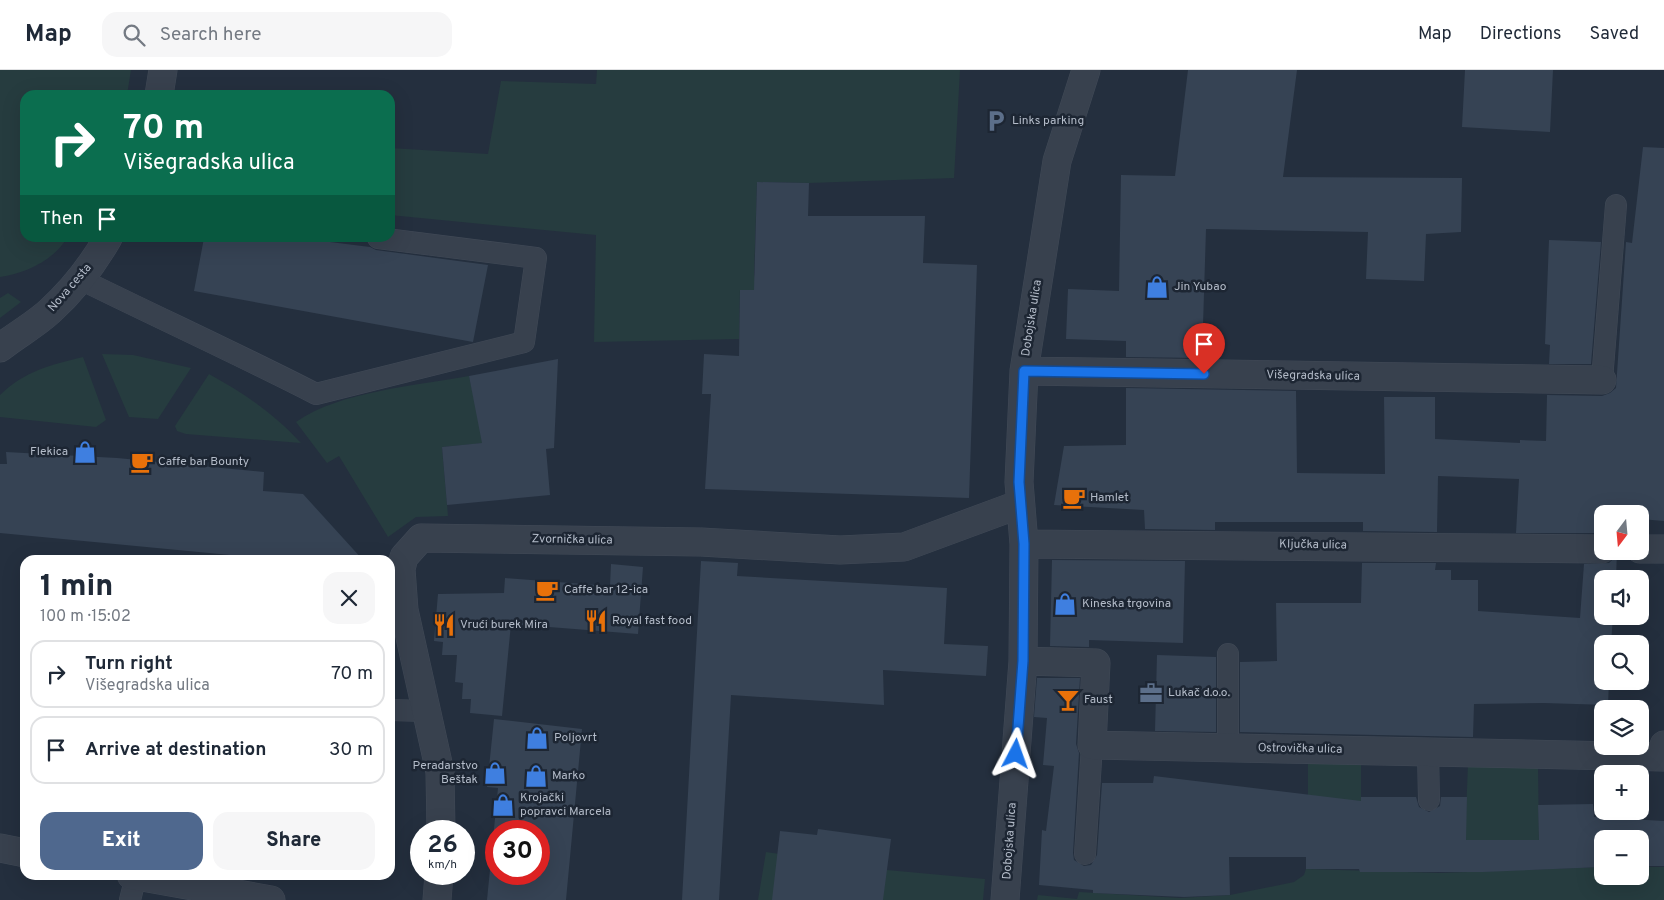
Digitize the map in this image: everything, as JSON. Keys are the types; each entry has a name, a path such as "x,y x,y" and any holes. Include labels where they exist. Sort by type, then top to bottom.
{"street":[{"path":"160,90 163,70"},
{"name":"Dobojska ulica","path":"1005,900 1023,661 1024,544 1019,482 1024,371 1056,162 1086,70"},
{"name":"Nova cesta","path":"0,348 50,312 80,279 105,242"},
{"name":"Višegradska ulica","path":"1024,371 1602,380"},
{"name":"Zvornička ulica","path":"441,820 440,772 404,610 400,569 404,557 421,538 701,542 840,550 904,547 1020,504"},
{"name":"Ključka ulica","path":"1024,544 1594,548"},
{"path":"1649,549 1664,549"},
{"path":"1023,661 1096,663 1092,745"},
{"name":"Ostrovička ulica","path":"1092,745 1428,753 1663,751"},
{"path":"0,848 20,852"},
{"path":"132,884 271,900"},
{"path":"437,900 438,885"}],"lane":[{"path":"1602,380 1616,205"},
{"path":"80,279 164,320 202,336 316,394 524,342 536,258 395,240"},
{"path":"1228,654 1228,748"},
{"path":"395,710 426,711"},
{"path":"1085,854 1092,745"},
{"path":"1428,753 1429,800"}],"green space":[{"path":"0,70 131,70 128,90 20,90 20,242 64,242 54,253 38,265 0,277"},
{"path":"597,70 960,70 954,178 809,183 757,182 754,275 764,291 740,290 739,339 594,342 596,235 395,215 395,148 488,154 501,81 596,84"},
{"path":"8,293 21,302 0,318 0,298"},
{"path":"102,354 133,355 191,368 158,419 129,417"},
{"path":"83,357 106,420 96,427 0,417 0,395 9,387 38,370"},
{"path":"209,374 258,404 301,443 186,434 177,431 175,426"},
{"path":"469,376 474,398 506,441 442,447 448,516 416,517 388,537 339,456 327,463 296,422 334,403 356,396"},
{"path":"1308,763 1361,764 1361,825 1308,795"},
{"path":"1468,764 1538,766 1539,840 1465,840"},
{"path":"766,852 887,870 985,879 983,900 758,900"},
{"path":"1594,867 1594,885 1649,885 1649,867 1664,867 1664,900 1037,900 1038,895 1077,899 1079,892 1180,898 1230,895 1294,882 1304,875 1306,869 1440,873"}],"building":[{"path":"1188,70 1297,70 1283,177 1462,178 1461,232 1426,234 1424,281 1366,279 1368,232 1206,229 1202,358 1126,357 1126,341 1066,339 1068,289 1119,291 1121,175 1175,176"},
{"path":"1465,70 1553,70 1550,132 1462,127"},
{"path":"1643,147 1664,148 1664,521 1649,520 1649,505 1594,505 1594,533 1516,533 1519,479 1438,476 1437,532 1363,531 1363,522 1215,522 1215,530 1145,529 1144,510 1054,505 1064,446 1126,445 1126,388 1296,391 1297,473 1385,474 1384,397 1435,397 1435,439 1520,443 1520,440 1546,441 1547,395 1602,396 1616,388 1626,242 1632,243"},
{"path":"757,182 809,183 808,216 925,216 923,263 977,265 969,498 705,489 711,394 702,394 704,354 739,356 740,290 754,290"},
{"path":"1549,240 1601,242 1591,364 1549,364 1550,345 1545,344"},
{"path":"203,242 330,242 488,265 473,342 194,291"},
{"path":"558,359 554,448 546,449 550,495 447,505 442,447 482,443 469,376"},
{"path":"6,452 117,458 264,472 263,491 303,494 358,555 230,555 0,533 0,464 7,464"},
{"path":"1052,560 1185,561 1183,643 1089,640 1089,647 1050,646"},
{"path":"1612,560 1617,560 1616,570 1594,570 1594,625 1612,625 1612,635 1594,635 1594,690 1609,690 1608,700 1594,700 1594,705 1474,704 1473,737 1240,732 1240,662 1277,661 1276,603 1361,603 1362,563 1436,563 1435,570 1451,570 1451,580 1478,580 1478,611 1580,618 1584,564 1609,563"},
{"path":"701,561 738,563 737,576 947,588 944,644 988,646 986,676 883,670 884,705 731,695 719,900 682,900"},
{"path":"611,564 643,567 638,634 511,624 502,716 470,713 471,699 462,699 463,683 455,682 457,655 442,655 443,642 434,641 438,594 504,593 505,578 610,586"},
{"path":"1157,655 1216,657 1216,732 1155,731"},
{"path":"1037,678 1080,678 1076,744 1079,753 1073,853 1074,860 1084,866 1091,865 1097,855 1102,783 1153,783 1154,776 1361,801 1361,797 1416,797 1419,807 1429,812 1440,806 1441,797 1467,797 1466,840 1539,840 1538,805 1593,804 1594,820 1664,821 1664,866 1649,866 1649,830 1594,830 1594,867 1483,872 1360,872 1359,869 1306,869 1306,857 1229,857 1230,895 1184,897 1093,893 1093,890 1039,885 1042,830 1046,831 1054,766 1043,765 1047,718 1034,717"},
{"path":"494,719 582,729 566,900 487,900 488,885 550,885 550,820 495,820 498,788 487,787"},
{"path":"818,829 891,839 883,900 772,900 780,831 817,835"}],"place":[{"name":"Links parking","path":"996,121"},
{"name":"Jin Yubao","path":"1157,287"},
{"name":"Flekica","path":"85,452"},
{"name":"Caffe bar Bounty","path":"142,462"},
{"name":"Hamlet","path":"1074,498"},
{"name":"Caffe bar 12-ica","path":"547,590"},
{"name":"Kineska trgovina","path":"1065,604"},
{"name":"Royal fast food","path":"596,621"},
{"name":"Vrući burek Mira","path":"444,625"},
{"name":"Lukač d.o.o.","path":"1151,693"},
{"name":"Faust","path":"1068,700"},
{"name":"Poljovrt","path":"537,738"},
{"name":"Peradarstvo Beštak","path":"495,773"},
{"name":"Marko","path":"536,776"},
{"name":"Krojački popravci Marcela","path":"503,805"}],"route":[{"path":"1016,754 1023,661 1024,544 1019,482 1024,371 1204,374"}]}
